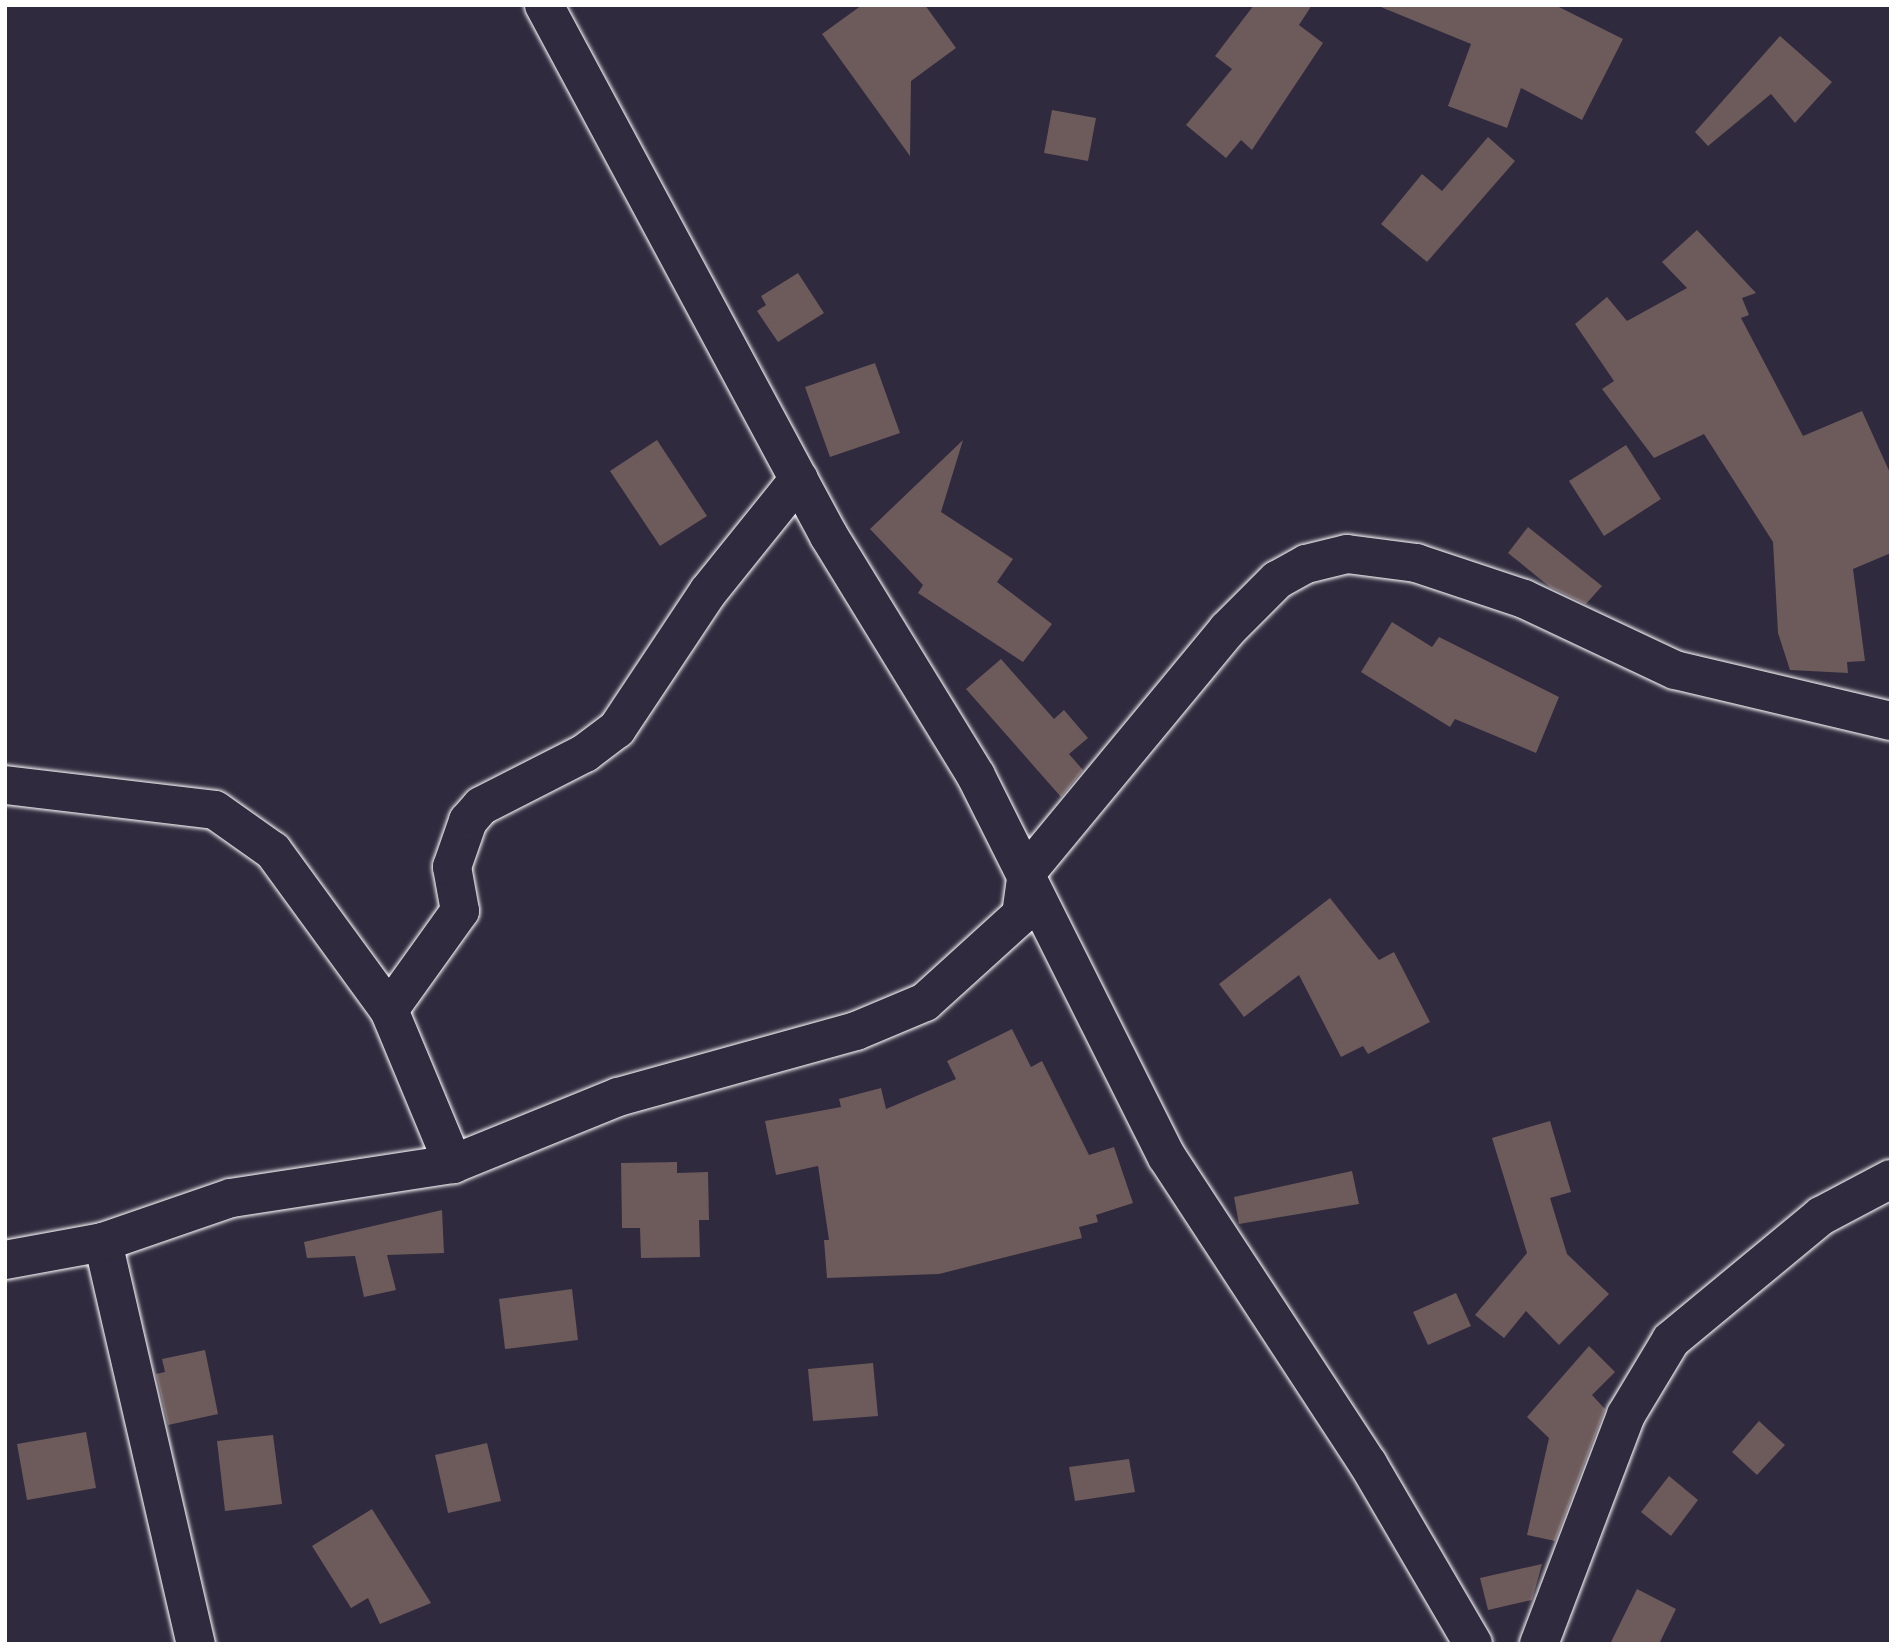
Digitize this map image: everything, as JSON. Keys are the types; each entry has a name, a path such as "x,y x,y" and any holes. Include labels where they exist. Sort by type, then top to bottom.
{"street":[{"path":"544,5 799,478 1027,872 1167,1157 1354,1442 1473,1644"},
{"path":"389,1010 460,911 452,867 468,821 481,806 585,753 617,729 708,592 799,478"},
{"path":"5,1260 103,1242 231,1198 453,1164 618,1097 856,1031 925,1002 1021,915 1027,872 1254,600 1306,564 1347,554 1463,576 1675,670 1891,721"},
{"path":"5,785 215,810 273,851 389,1010 453,1164"},
{"path":"1539,1644 1626,1415 1671,1340 1821,1216 1891,1179"},
{"path":"103,1242 196,1644"}],"building":[{"path":"862,5 925,5 956,48 911,81 910,156 822,34"},
{"path":"1254,5 1312,5 1299,25 1323,43 1252,150 1241,140 1226,158 1186,125 1232,69 1215,56"},
{"path":"1376,5 1555,5 1623,39 1582,120 1521,88 1507,128 1448,106 1471,44"},
{"path":"1780,36 1832,82 1795,123 1771,94 1708,146 1695,132"},
{"path":"1052,110 1096,118 1088,161 1044,153"},
{"path":"1488,137 1515,161 1427,262 1381,224 1422,174 1442,191"},
{"path":"1697,230 1756,293 1742,298 1749,315 1741,318 1803,436 1862,411 1891,475 1891,553 1853,569 1865,661 1847,662 1848,673 1790,670 1778,633 1773,542 1704,434 1654,458 1602,389 1614,381 1575,324 1607,297 1627,321 1687,288 1662,262"},
{"path":"798,273 824,313 778,342 757,311 766,305 761,296"},
{"path":"875,363 900,433 830,457 805,387"},
{"path":"657,440 707,516 660,546 610,471"},
{"path":"963,440 941,512 1013,559 997,582 1052,624 1023,662 918,593 923,585 870,529"},
{"path":"1626,445 1661,499 1604,536 1569,481"},
{"path":"1528,527 1602,586 1586,604 1550,587 1508,553"},
{"path":"1392,622 1432,647 1439,637 1559,697 1536,753 1455,719 1450,727 1361,672"},
{"path":"1001,659 1054,719 1064,710 1088,738 1069,754 1083,770 1061,797 966,689"},
{"path":"1330,898 1379,960 1394,952 1430,1022 1368,1054 1363,1046 1341,1057 1299,975 1244,1017 1219,984"},
{"path":"1012,1029 1031,1067 1042,1061 1089,1155 1114,1147 1133,1203 1096,1215 1098,1222 1079,1227 1082,1238 939,1274 827,1278 824,1240 829,1240 818,1166 776,1175 765,1121 841,1107 839,1099 881,1088 886,1109 956,1079 947,1061"},
{"path":"1550,1121 1571,1192 1550,1198 1567,1254 1609,1294 1559,1345 1526,1311 1504,1338 1475,1315 1527,1253 1492,1138"},
{"path":"677,1162 677,1173 708,1172 709,1220 699,1220 700,1257 641,1258 640,1228 622,1228 621,1163"},
{"path":"1352,1171 1359,1204 1239,1224 1234,1197"},
{"path":"442,1210 444,1253 387,1255 396,1290 364,1297 355,1256 307,1258 304,1242"},
{"path":"572,1289 578,1340 505,1349 499,1299"},
{"path":"1456,1293 1471,1326 1428,1345 1413,1312"},
{"path":"1589,1346 1615,1372 1592,1395 1605,1409 1555,1541 1527,1535 1549,1438 1527,1417"},
{"path":"205,1350 218,1414 168,1425 156,1374 165,1372 162,1359"},
{"path":"873,1363 878,1416 813,1421 808,1369"},
{"path":"1759,1421 1785,1445 1757,1475 1732,1452"},
{"path":"86,1432 96,1488 27,1500 17,1444"},
{"path":"273,1435 282,1504 225,1511 217,1441"},
{"path":"487,1443 501,1501 448,1513 435,1455"},
{"path":"1129,1459 1135,1492 1075,1501 1069,1467"},
{"path":"1669,1476 1698,1500 1671,1536 1641,1512"},
{"path":"372,1509 431,1603 380,1624 368,1598 351,1608 312,1546"},
{"path":"1542,1564 1532,1600 1488,1610 1480,1578"},
{"path":"1637,1589 1676,1609 1659,1644 1610,1644"}]}
